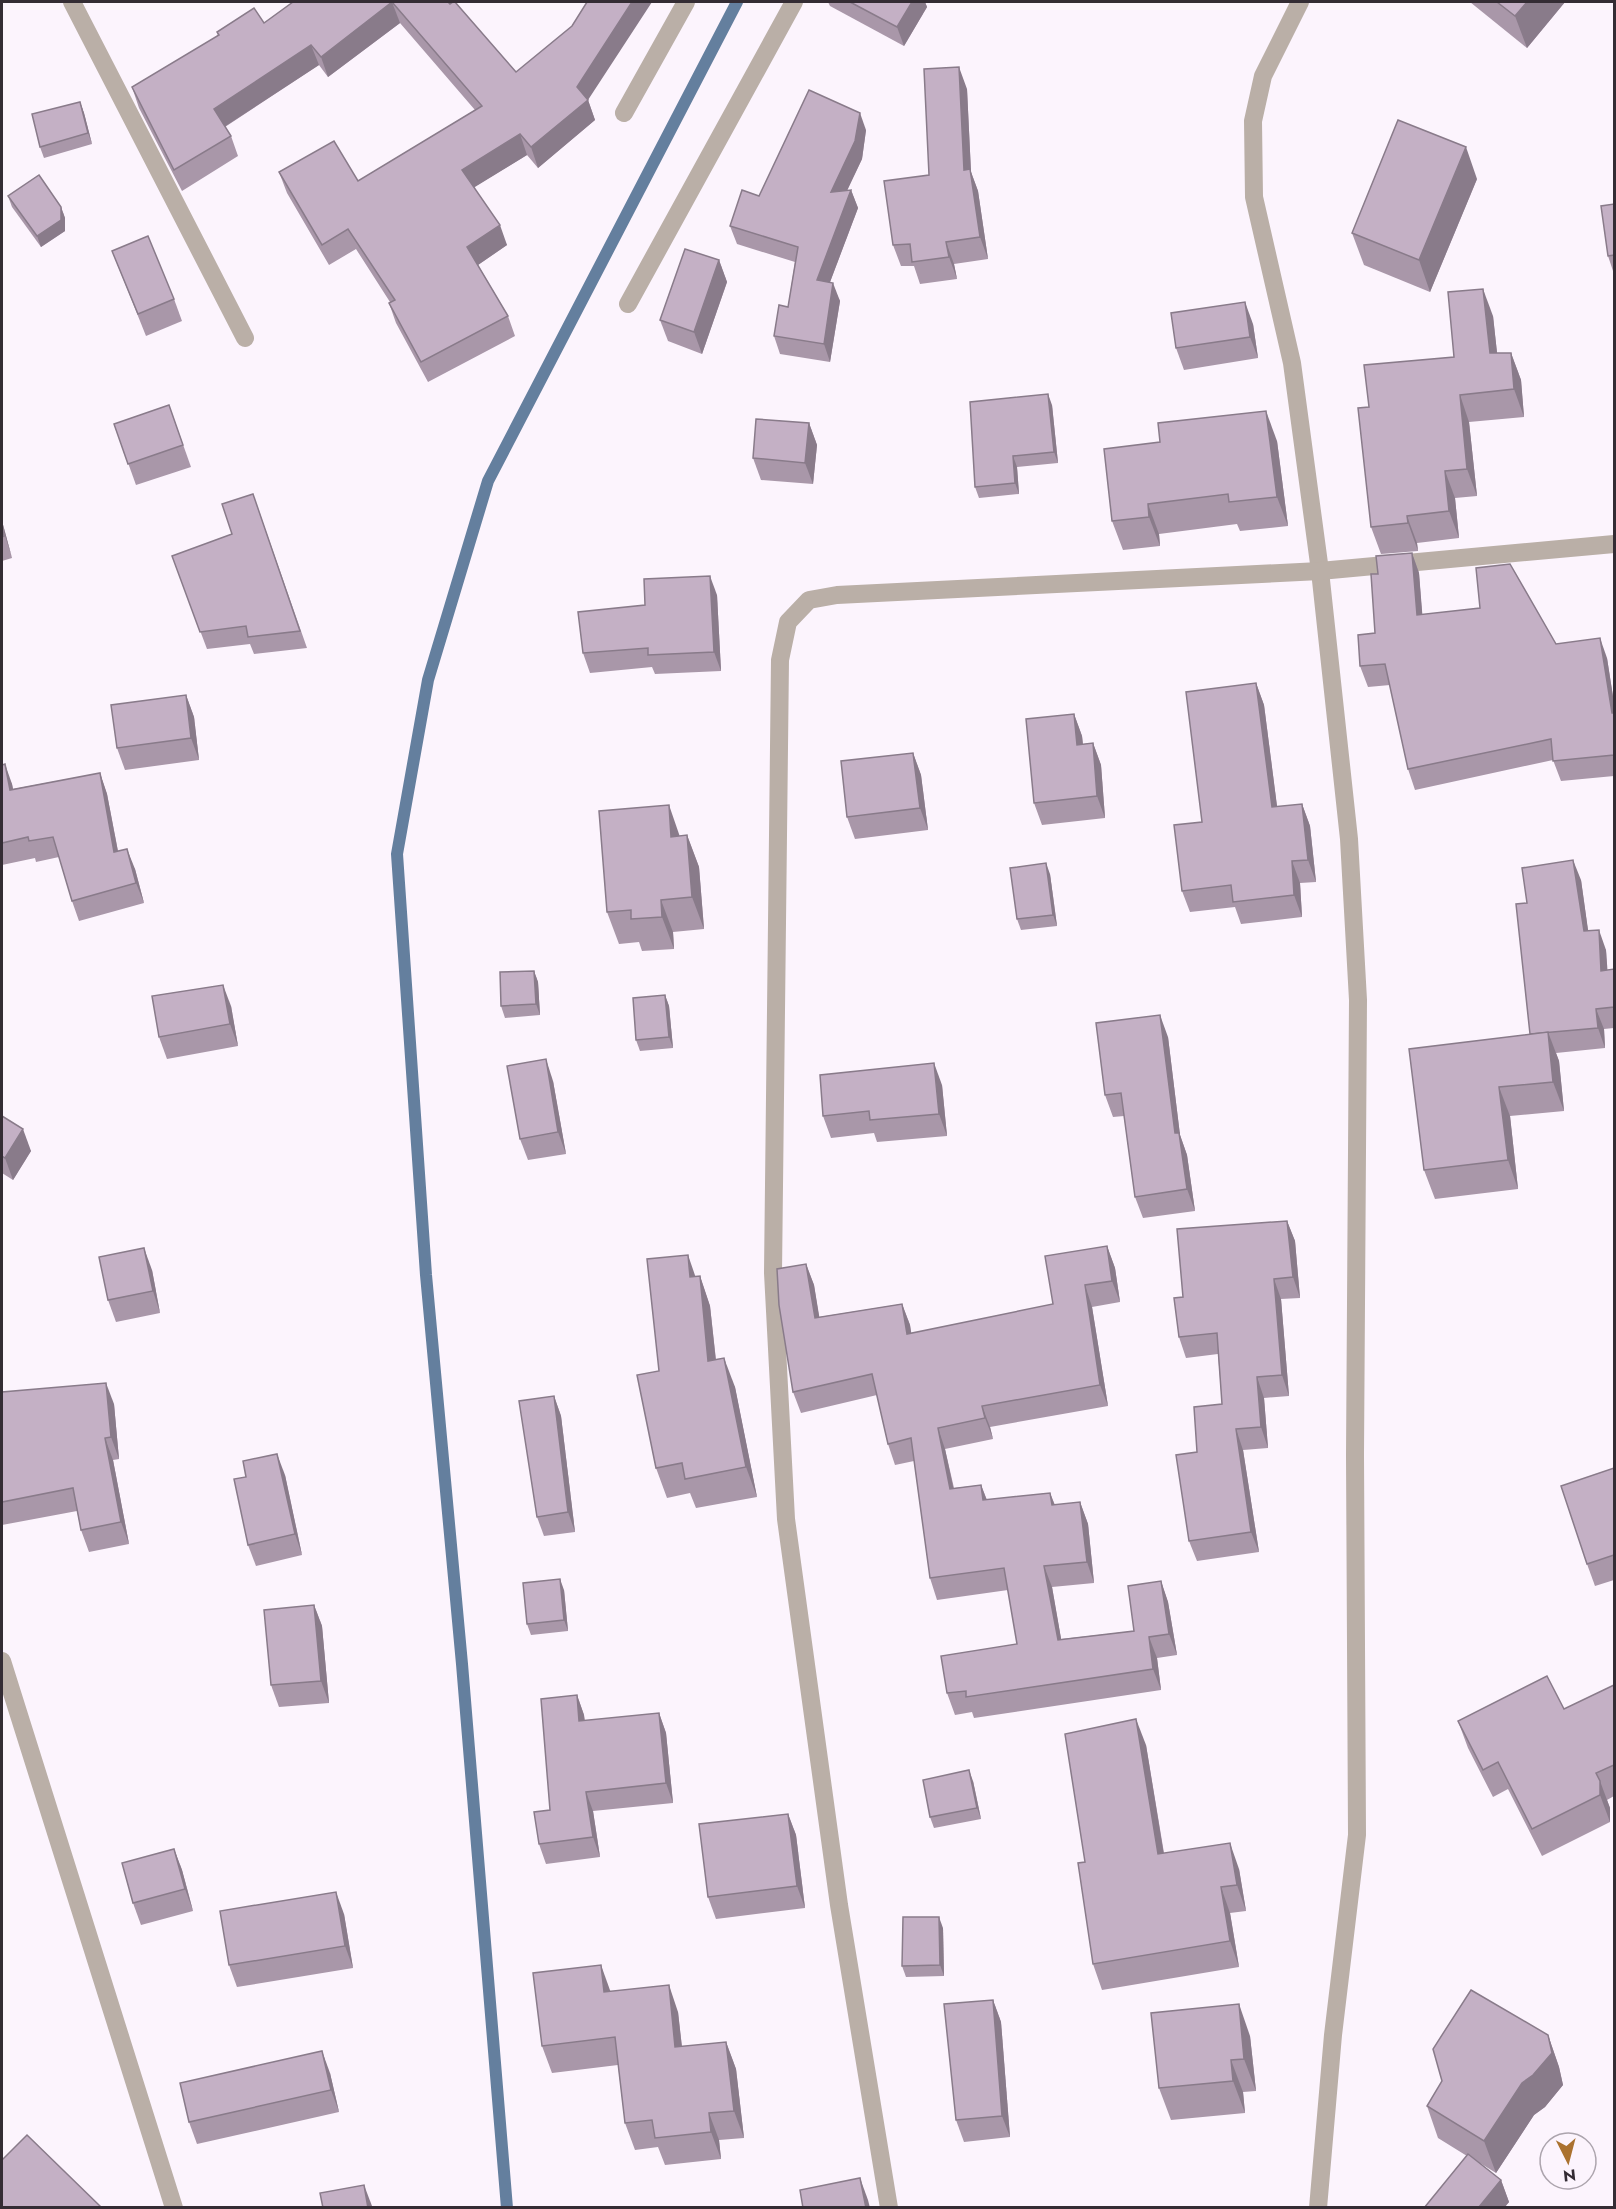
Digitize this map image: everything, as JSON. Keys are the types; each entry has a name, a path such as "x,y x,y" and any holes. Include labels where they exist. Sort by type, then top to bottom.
{"street":[{"path":"72,2 244,338"},
{"path":"624,113 686,2"},
{"path":"628,304 794,2"},
{"path":"1300,2 1263,76 1253,122 1254,197 1292,363 1320,571 1349,839 1358,1000 1355,1443 1357,1835 1333,2035 1318,2208"},
{"path":"889,2208 839,1905 786,1519 773,1273 780,660 788,622 809,600 837,595 1320,571 1614,544"},
{"path":"2,1661 174,2208"}],"building":[{"path":"293,2 392,2 321,57 311,45 214,109 231,136 174,170 132,87 219,35 217,32 254,8 264,23"},
{"path":"392,2 448,2 450,4 455,2 516,72 572,26 587,2 632,2 577,87 588,100 531,147 520,134 462,170 500,225 467,247 508,316 421,362 389,303 395,300 348,229 322,245 279,172 334,141 358,181 482,106"},
{"path":"850,2 912,2 897,27"},
{"path":"1497,2 1527,2 1515,16"},
{"path":"959,67 964,170 970,169 980,237 946,242 949,257 912,262 910,244 893,245 884,181 929,175 924,69"},
{"path":"809,90 860,113 855,141 831,192 851,190 817,280 833,283 824,344 774,336 779,305 788,307 798,247 730,226 742,190 759,196"},
{"path":"80,102 88,133 40,147 32,114"},
{"path":"1398,120 1466,147 1419,260 1352,233"},
{"path":"39,175 61,207 61,220 37,236 8,196"},
{"path":"1614,204 1614,255 1608,256 1601,206"},
{"path":"148,236 174,299 138,314 112,251"},
{"path":"685,249 719,260 694,332 660,320"},
{"path":"1483,289 1490,353 1511,353 1514,389 1460,395 1467,469 1445,471 1449,511 1407,516 1408,523 1371,527 1358,408 1369,407 1364,365 1454,357 1448,292"},
{"path":"1245,302 1250,337 1176,348 1171,313"},
{"path":"1048,394 1054,452 1013,456 1015,483 975,487 970,402"},
{"path":"169,405 183,445 128,464 114,424"},
{"path":"1266,411 1277,497 1229,502 1228,494 1148,504 1149,517 1112,521 1104,449 1160,442 1158,423"},
{"path":"756,419 809,423 805,463 753,458"},
{"path":"253,494 300,631 248,637 246,626 200,632 172,556 232,534 222,504"},
{"path":"1412,553 1417,615 1480,608 1476,568 1510,564 1556,644 1600,638 1612,713 1614,713 1614,755 1553,761 1551,739 1408,769 1385,664 1360,666 1358,635 1375,633 1371,574 1378,574 1376,556"},
{"path":"710,576 714,652 648,655 648,648 583,653 578,612 645,605 644,579"},
{"path":"1256,683 1272,807 1302,804 1308,860 1292,861 1294,895 1233,902 1231,885 1182,891 1174,825 1202,822 1186,692"},
{"path":"186,695 191,738 117,748 111,705"},
{"path":"1074,714 1077,745 1093,743 1097,796 1034,803 1026,719"},
{"path":"913,753 920,808 847,817 841,761"},
{"path":"5,764 10,790 100,773 114,852 127,849 136,883 72,901 53,837 29,841 28,837 2,843 2,765"},
{"path":"669,805 671,837 687,835 692,897 661,900 662,917 631,919 631,910 607,912 599,811"},
{"path":"1573,860 1584,931 1599,930 1601,971 1614,969 1614,1007 1596,1009 1598,1028 1530,1034 1516,904 1527,903 1522,868"},
{"path":"1046,863 1053,915 1017,919 1010,868"},
{"path":"534,971 536,1004 501,1006 500,972"},
{"path":"223,985 230,1024 159,1037 152,996"},
{"path":"665,995 669,1037 636,1040 633,998"},
{"path":"1160,1015 1175,1133 1179,1133 1187,1189 1135,1197 1121,1093 1105,1095 1096,1023"},
{"path":"1548,1032 1553,1082 1499,1087 1508,1160 1424,1170 1409,1049"},
{"path":"546,1059 558,1132 520,1139 507,1066"},
{"path":"934,1063 939,1114 870,1120 869,1111 823,1116 820,1075"},
{"path":"2,1116 23,1129 5,1158 2,1156"},
{"path":"1287,1221 1293,1277 1274,1279 1282,1375 1257,1377 1261,1427 1236,1429 1251,1532 1189,1541 1176,1455 1197,1452 1194,1407 1222,1404 1217,1333 1179,1337 1174,1298 1183,1297 1177,1229"},
{"path":"1107,1246 1112,1281 1085,1285 1100,1385 982,1406 985,1418 938,1428 950,1489 981,1485 983,1500 1050,1493 1052,1505 1080,1502 1087,1562 1044,1566 1058,1640 1134,1631 1128,1586 1161,1581 1169,1634 1149,1637 1153,1669 966,1697 966,1691 947,1693 941,1656 1017,1644 1004,1568 930,1578 911,1438 888,1444 872,1374 793,1392 779,1305 777,1269 806,1264 815,1318 902,1304 907,1334 1053,1304 1045,1256"},
{"path":"144,1248 153,1291 108,1300 99,1257"},
{"path":"688,1255 690,1277 700,1276 708,1361 724,1358 746,1467 685,1479 682,1463 656,1468 637,1375 659,1371 647,1259"},
{"path":"106,1383 111,1437 105,1438 121,1522 81,1530 73,1488 2,1502 2,1392"},
{"path":"554,1396 568,1512 537,1517 519,1401"},
{"path":"277,1454 295,1534 248,1545 234,1479 246,1477 243,1461"},
{"path":"1614,1468 1614,1555 1587,1564 1561,1486"},
{"path":"560,1579 564,1620 527,1624 523,1583"},
{"path":"314,1605 321,1681 271,1685 264,1610"},
{"path":"1547,1676 1564,1709 1614,1685 1614,1765 1596,1773 1600,1781 1600,1795 1532,1829 1498,1762 1483,1770 1458,1721"},
{"path":"577,1695 579,1721 659,1713 666,1783 586,1792 593,1837 539,1844 534,1812 550,1810 541,1699"},
{"path":"1136,1719 1158,1854 1230,1843 1237,1885 1221,1887 1230,1941 1093,1964 1078,1863 1085,1862 1065,1734"},
{"path":"969,1770 977,1808 930,1817 923,1780"},
{"path":"788,1814 797,1886 708,1897 699,1824"},
{"path":"174,1849 185,1889 133,1903 122,1863"},
{"path":"336,1892 345,1946 229,1965 220,1911"},
{"path":"903,1917 939,1917 940,1965 902,1966"},
{"path":"601,1965 604,1992 669,1985 675,2047 726,2042 734,2111 709,2113 711,2132 655,2138 652,2120 625,2123 615,2037 542,2046 533,1973"},
{"path":"1471,1990 1548,2035 1552,2053 1533,2075 1522,2083 1484,2141 1427,2106 1442,2081 1433,2049"},
{"path":"993,2000 1002,2116 956,2120 944,2004"},
{"path":"1239,2004 1244,2059 1231,2060 1233,2081 1159,2088 1151,2013"},
{"path":"322,2051 331,2090 189,2122 180,2083"},
{"path":"27,2135 102,2208 2,2208 2,2160"},
{"path":"1468,2154 1501,2180 1480,2208 1424,2208"},
{"path":"860,2178 866,2208 803,2208 800,2190"},
{"path":"364,2185 368,2208 323,2208 320,2193"}],"waterway":[{"path":"507,2208 462,1664 426,1275 397,854 428,680 488,481 737,2"}]}
